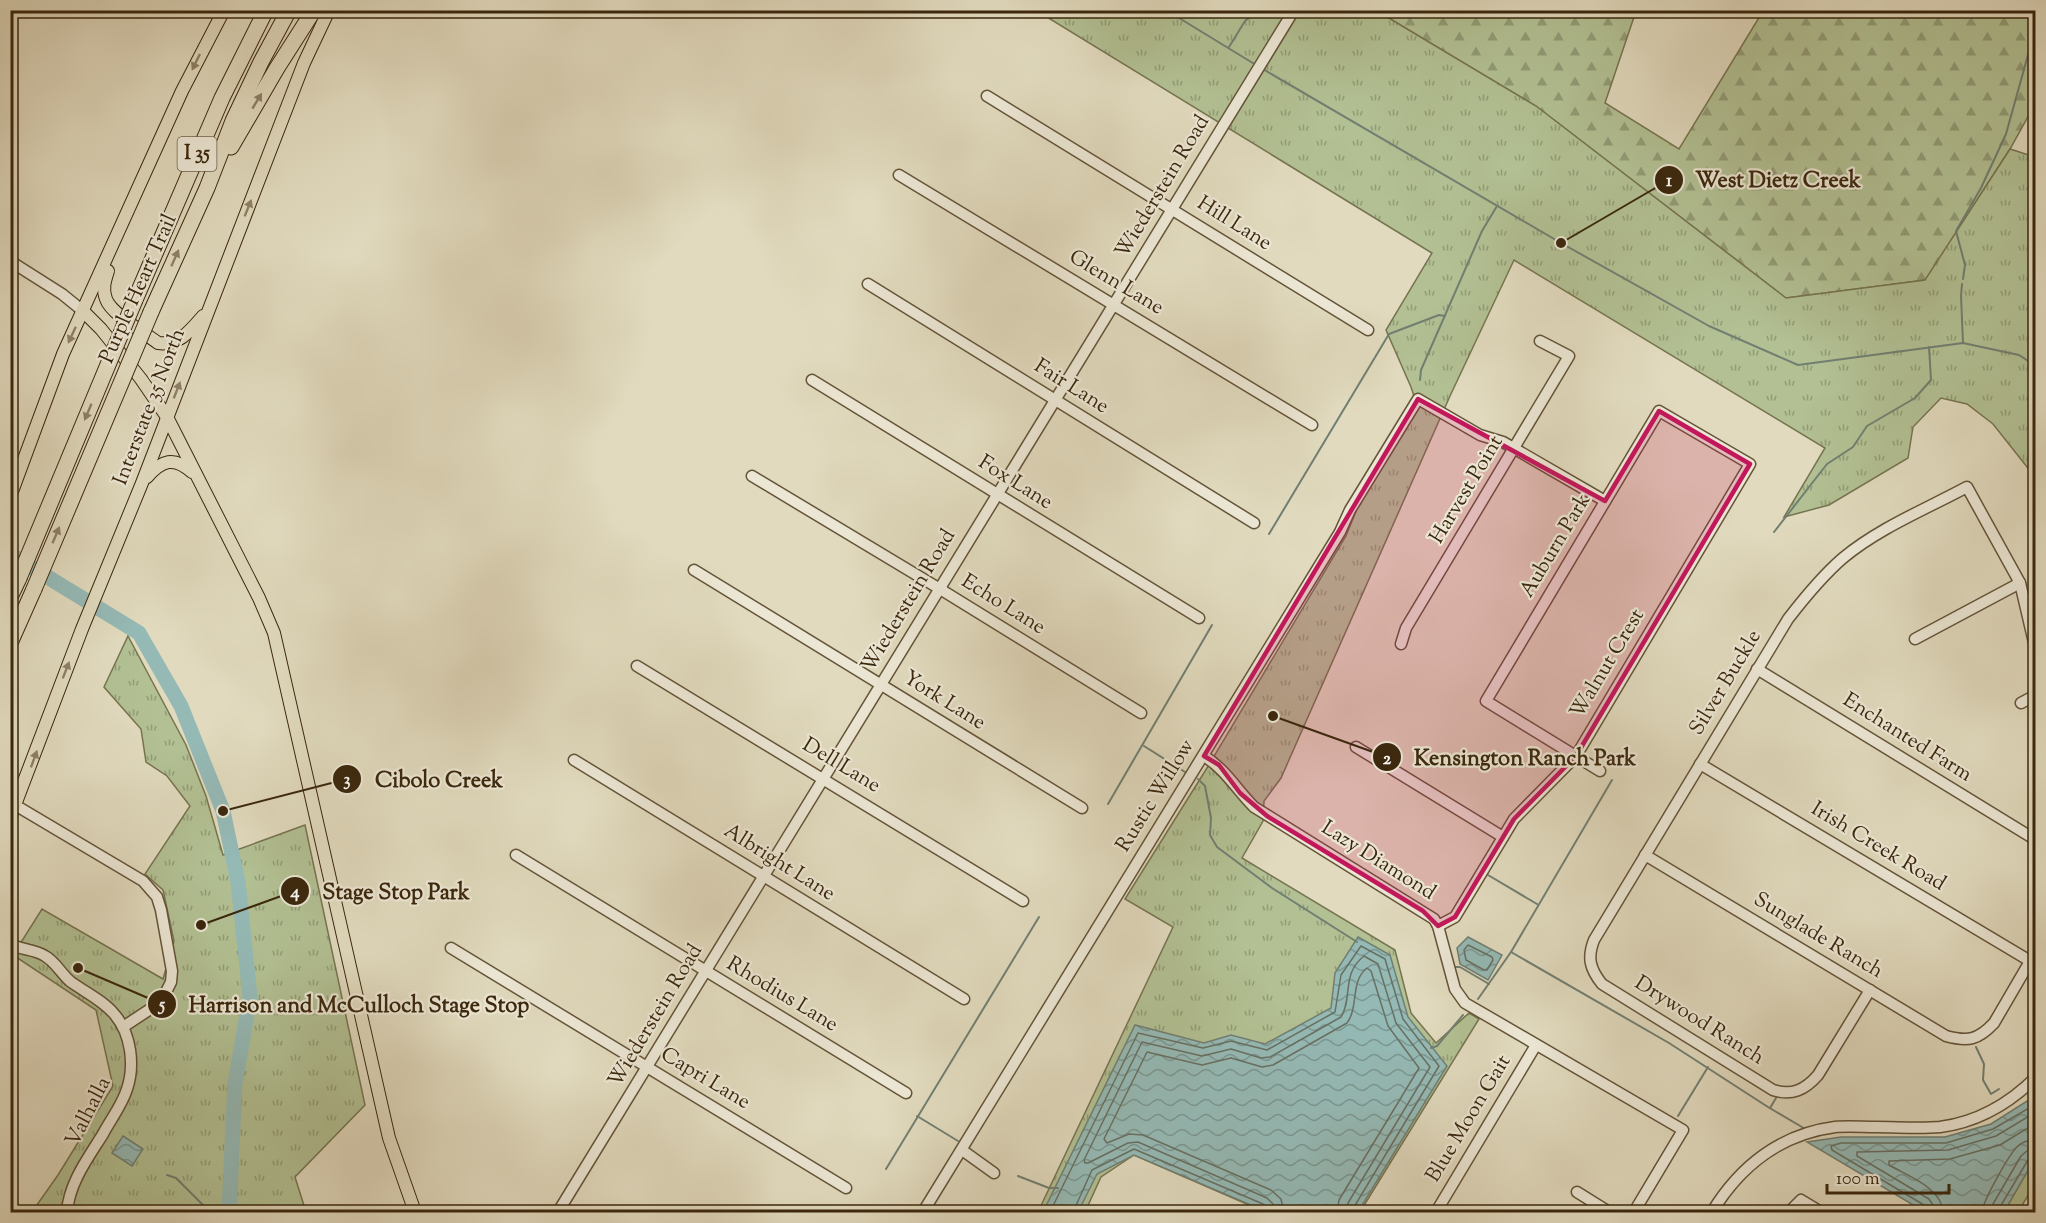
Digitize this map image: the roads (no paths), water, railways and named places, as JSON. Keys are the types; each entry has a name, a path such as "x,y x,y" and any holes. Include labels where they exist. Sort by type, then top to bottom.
{"highway":[{"name":"Purple Heart Trail","path":"10,597 222,98 266,10"},
{"name":"Purple Heart Trail","path":"10,644 151,312 207,188 233,121 289,10"},
{"path":"207,188 271,78 314,10"}],"main road":[{"path":"10,497 63,354 182,91 224,10"},
{"name":"Interstate 35 North","path":"10,818 13,803 142,483 304,63 329,10"},
{"path":"118,235 104,287 106,300 113,310 158,343 167,344 179,340 188,333 209,309"},
{"path":"83,310 102,329 167,417 259,598 274,633 389,1138 415,1212"},
{"path":"142,483 154,469 163,463 173,461 183,463 198,476"}],"street":[{"name":"Wiederstein Road","path":"558,1212 1294,10"},
{"name":"Hill Lane","path":"987,96 1368,330"},
{"name":"Glenn Lane","path":"899,175 1312,425"},
{"path":"10,261 83,310"},
{"name":"Fair Lane","path":"868,284 1254,523"},
{"name":"Harvest Point","path":"1401,645 1406,628 1569,356 1540,341"},
{"name":"Fox Lane","path":"812,380 1198,618"},
{"name":"Rustic Willow","path":"923,1212 1204,756 1418,399 1480,435 1503,442 1515,449"},
{"name":"Walnut Crest","path":"1438,926 1455,917 1514,819 1576,756 1750,464 1659,411"},
{"name":"Auburn Park","path":"1576,756 1486,700 1659,411"},
{"path":"1515,449 1605,501"},
{"name":"Echo Lane","path":"752,476 1141,713"},
{"name":"Silver Buckle","path":"1590,964 1589,952 1594,940 1788,619 1814,586 1845,556 1886,529 1967,487 2020,583"},
{"name":"York Lane","path":"694,570 1082,808"},
{"path":"1916,639 2020,583 2036,651"},
{"name":"Dell Lane","path":"637,666 1023,901"},
{"name":"Enchanted Farm","path":"1757,669 2036,840"},
{"path":"2021,703 2036,695"},
{"path":"1356,747 1503,837"},
{"name":"Lazy Diamond","path":"1204,756 1219,765 1254,807 1434,919 1438,926 1455,989 1465,1003 1683,1130 1634,1212"},
{"path":"1576,756 1600,771"},
{"name":"Albright Lane","path":"574,760 964,999"},
{"name":"Irish Creek Road","path":"1700,764 2033,963"},
{"path":"10,944 43,954 67,979 114,1014 123,1027 161,1002 171,982 172,971 168,946 156,897 143,881 13,803"},
{"name":"Rhodius Lane","path":"516,855 906,1094"},
{"name":"Sunglade Ranch","path":"1645,855 1946,1036 1962,1040 1984,1033 1994,1023 2033,963"},
{"name":"Capri Lane","path":"451,948 846,1188"},
{"path":"2033,963 2036,951"},
{"name":"Drywood Ranch","path":"1590,964 1602,984 1773,1089 1787,1094 1809,1085 1818,1075 1870,990"},
{"name":"Valhalla","path":"67,1212 76,1180 127,1089 130,1054 123,1027"},
{"name":"Blue Moon Gait","path":"1436,1212 1536,1045"},
{"path":"1713,1212 1722,1196 1742,1172 1764,1153 1796,1137 1835,1127 1940,1127 1970,1120 1994,1110 2023,1090 2036,1077"},
{"path":"962,1150 994,1173"},
{"path":"1577,1192 1609,1212"},
{"path":"1789,1212 1801,1200 1821,1212"}],"water":[{"path":"1358,937 1390,955 1408,1017 1447,1066 1358,1212 1267,1212 1134,1155 1097,1174 1078,1212 1043,1212 1135,1025 1204,1043 1231,1035 1265,1044 1331,1008 1335,973"},
{"path":"1468,937 1502,955 1488,980 1460,964 1457,948"},
{"path":"2035,1096 2035,1158 2004,1212 1925,1212 1807,1142 1841,1137 1945,1137 1991,1124"},
{"path":"123,1136 143,1149 132,1166 112,1153"}],"waterway":[{"path":"1166,10 1256,65"},
{"path":"1229,47 1245,21 1259,10"},
{"path":"1963,279 1965,265 1956,231 1981,188 2006,134 2036,26"},
{"path":"1261,68 1561,243 1709,326 1798,365 1963,343 2019,355 2036,366"},
{"path":"1420,380 1421,370 1482,231 1497,206"},
{"path":"1962,284 1963,343"},
{"path":"1269,534 1389,334 1439,315 1445,316"},
{"path":"1774,532 1827,464 1853,447 1867,426 1915,398 1931,380 1929,347"},
{"path":"10,554 139,633 181,706 223,811 238,882 250,997 235,1084 229,1212"},
{"path":"1108,804 1212,625"},
{"path":"1144,746 1185,772"},
{"path":"1198,779 1205,786 1211,818 1210,835 1217,847 1272,888 1357,942"},
{"path":"1511,952 1612,780"},
{"path":"1488,875 1537,904"},
{"path":"886,1169 1039,917"},
{"path":"1478,999 1511,952 1669,1043 1807,1130"},
{"path":"1455,967 1460,967 1489,984"},
{"path":"1431,1048 1437,1046 1463,1015"},
{"path":"1976,1047 1984,1064 1983,1080 1991,1094 1999,1089"},
{"path":"1678,1116 1708,1067"},
{"path":"1770,1108 1776,1098"},
{"path":"917,1116 958,1141"},
{"path":"167,1175 176,1178 210,1212"},
{"path":"1018,1176 1049,1188 1058,1188"},
{"path":"1913,1212 1918,1205"}],"place":[{"name":"West Dietz Creek","path":"1561,243"},
{"name":"Kensington Ranch Park","path":"1273,716"},
{"name":"Cibolo Creek","path":"223,811"},
{"name":"Stage Stop Park","path":"201,925"},
{"name":"Harrison and McCulloch Stage Stop","path":"78,968"}]}
